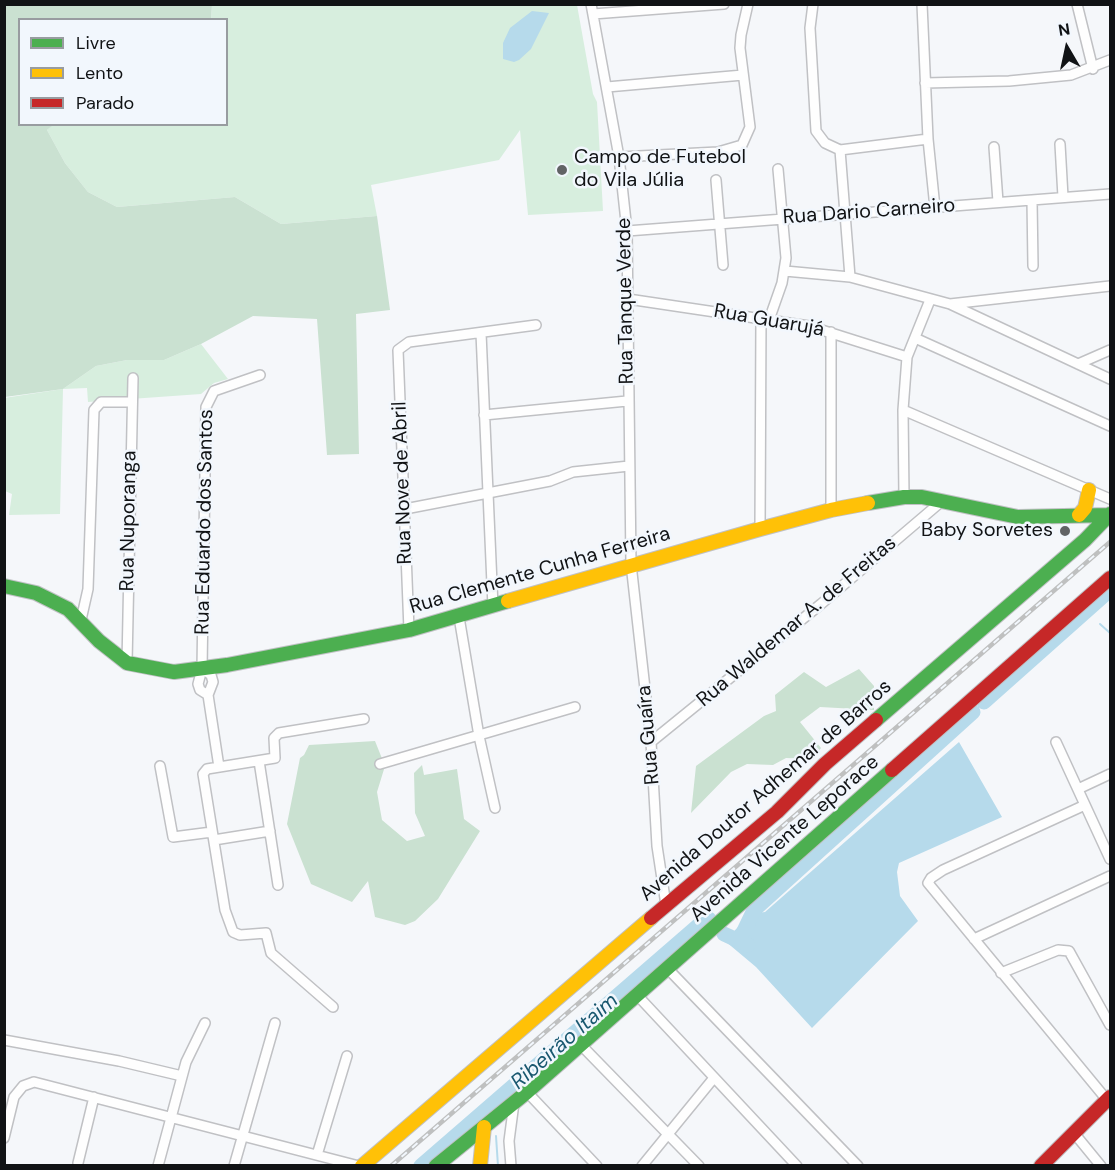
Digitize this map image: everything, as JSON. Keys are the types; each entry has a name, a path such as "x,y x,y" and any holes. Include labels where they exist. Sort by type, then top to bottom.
{"street":[{"path":"592,9 724,4"},
{"path":"619,157 718,152 742,145 748,137 751,118 742,75 741,34 748,4"},
{"path":"813,4 810,28 813,115 819,138 840,150 928,139"},
{"path":"922,4 928,139 935,207"},
{"path":"1077,4 1094,69"},
{"name":"Rua Tanque Verde","path":"592,9 619,157 627,231 627,400 631,564"},
{"path":"925,83 1071,75 1094,69 1110,60"},
{"path":"607,87 742,75"},
{"path":"1060,144 1063,197"},
{"path":"994,147 998,202"},
{"path":"840,150 850,277"},
{"path":"760,529 765,319 785,271 778,170"},
{"path":"716,180 723,265"},
{"name":"Rua Dario Carneiro","path":"627,231 1110,194"},
{"path":"1032,200 1033,266"},
{"path":"785,271 850,277 950,304 1110,379"},
{"path":"950,304 1110,286"},
{"name":"Rua Guarujá","path":"628,299 765,319 831,332 907,357"},
{"path":"904,497 903,410 907,357 930,300"},
{"path":"492,607 481,333 536,325"},
{"path":"831,332 831,510"},
{"name":"Rua Nove de Abril","path":"409,630 398,350 409,342 481,333"},
{"path":"915,338 1110,426"},
{"path":"1078,364 1110,350"},
{"name":"Rua Eduardo dos Santos","path":"202,669 206,406 214,391 260,375"},
{"name":"Rua Nuporanga","path":"127,663 131,402 134,378"},
{"path":"484,415 627,400"},
{"path":"81,620 88,589 94,410 101,402 131,402"},
{"path":"903,410 1110,500"},
{"path":"405,509 550,481 573,472 629,466"},
{"path":"1079,516 1085,508 1089,490"},
{"name":"Rua Clemente Cunha Ferreira","path":"4,586 50,598 69,609 99,641 127,663 174,672 202,669 409,630 631,564 760,529 831,510 904,497 942,501 1010,516 1110,514"},
{"name":"Rua Waldemar A. de Freitas","path":"651,742 821,604 942,501"},
{"name":"Avenida Doutor Adhemar de Barros","path":"361,1166 444,1093 777,812 825,764 1076,548 1110,514"},
{"name":"Rua Guaíra","path":"631,564 651,742 657,846 666,905"},
{"name":"Avenida Vicente Leporace","path":"436,1166 581,1045 1110,578"},
{"path":"459,617 479,736 495,808"},
{"path":"208,695 200,690 198,684 202,669 211,675 213,682 208,695 219,767"},
{"path":"380,764 575,707"},
{"path":"333,1007 271,953 266,933 240,935 233,932 225,910 203,774 207,769 275,758 274,738 279,733 364,719"},
{"path":"1056,742 1110,859"},
{"path":"259,761 278,885"},
{"path":"160,766 173,837 270,831"},
{"path":"1078,789 1110,774"},
{"path":"1041,1166 1109,1098 1001,973 930,886 929,880 943,870 1085,805"},
{"path":"974,939 1110,876"},
{"path":"1001,973 1058,950 1069,951 1110,1025"},
{"path":"668,969 851,1163"},
{"path":"637,995 713,1079 797,1166"},
{"path":"158,1166 186,1062 205,1023"},
{"path":"234,1166 275,1023"},
{"path":"4,1040 119,1061 182,1076"},
{"path":"581,1045 699,1166"},
{"path":"317,1155 347,1056"},
{"path":"642,1166 713,1079"},
{"path":"4,1138 9,1096 23,1086 34,1082 361,1166"},
{"path":"527,1092 597,1166"},
{"path":"78,1163 94,1097"},
{"path":"511,1166 509,1141 514,1103"},
{"path":"480,1166 484,1126"},
{"path":"1074,1133 1101,1166"}],"green space":[{"path":"4,5 212,5 211,18 18,18 18,126 52,126 47,130 65,163 88,192 117,207 235,197 281,224 377,216 390,310 356,314 359,454 327,455 317,319 253,316 201,344 164,360 127,360 96,366 63,389 5,397"},
{"path":"212,5 577,5 593,94 597,102 603,211 528,215 520,130 499,160 371,185 377,216 281,224 235,197 117,207 88,192 65,163 47,130 51,126 228,126 228,18 211,18"},
{"path":"201,344 228,379 214,383 201,394 88,402 87,388 63,389 96,366 127,360 164,360"},
{"path":"63,389 60,514 9,515 12,494 5,491 4,398"},
{"path":"859,669 874,686 874,710 820,707 800,722 821,748 813,759 786,758 773,765 747,764 731,772 691,813 696,766 764,716 776,711 775,695 804,672 826,687"},
{"path":"375,741 385,766 377,792 382,820 407,841 425,836 415,813 414,773 422,765 424,775 457,769 464,819 480,831 438,899 415,921 405,925 375,917 368,881 352,902 311,884 287,824 300,758 309,745"}],"water":[{"path":"532,11 549,13 531,49 514,62 503,59 503,43 510,28"},
{"path":"959,742 1002,817 899,863 897,872 900,896 918,921 812,1028 756,967 725,941 750,914 765,912"}],"waterway":[{"name":"Ribeirão Itaim","path":"984,702 1110,590"},
{"path":"1100,624 1110,633"},
{"name":"Ribeirão Itaim","path":"744,931 754,910 973,712"},
{"name":"Ribeirão Itaim","path":"421,1166 706,919 709,919"},
{"name":"Ribeirão Itaim","path":"724,934 748,945"},
{"name":"Ribeirão Itaim","path":"464,1129 470,1131"},
{"path":"496,1136 498,1166"}],"railway":[{"path":"391,1166 1110,542"}],"traffic: fast":[{"path":"868,503 904,497 922,497 1018,517 1109,515"},
{"path":"876,720 1085,540 1110,514"},
{"path":"4,586 36,593 68,609 99,641 127,663 174,672 227,665 409,630 508,601"},
{"path":"436,1166 527,1092 892,770"}],"traffic: slow":[{"path":"1079,515 1085,508 1089,490"},
{"path":"508,601 760,529 831,510 868,503"},
{"path":"362,1166 651,918"},
{"path":"480,1166 484,1127"}],"traffic: jam":[{"path":"892,770 1110,578"},
{"path":"651,918 777,812 825,764 876,720"},
{"path":"1041,1166 1110,1097"}],"place":[{"name":"Campo de Futebol do Vila Júlia","path":"562,170"},
{"name":"Baby Sorvetes","path":"1065,531"}]}
